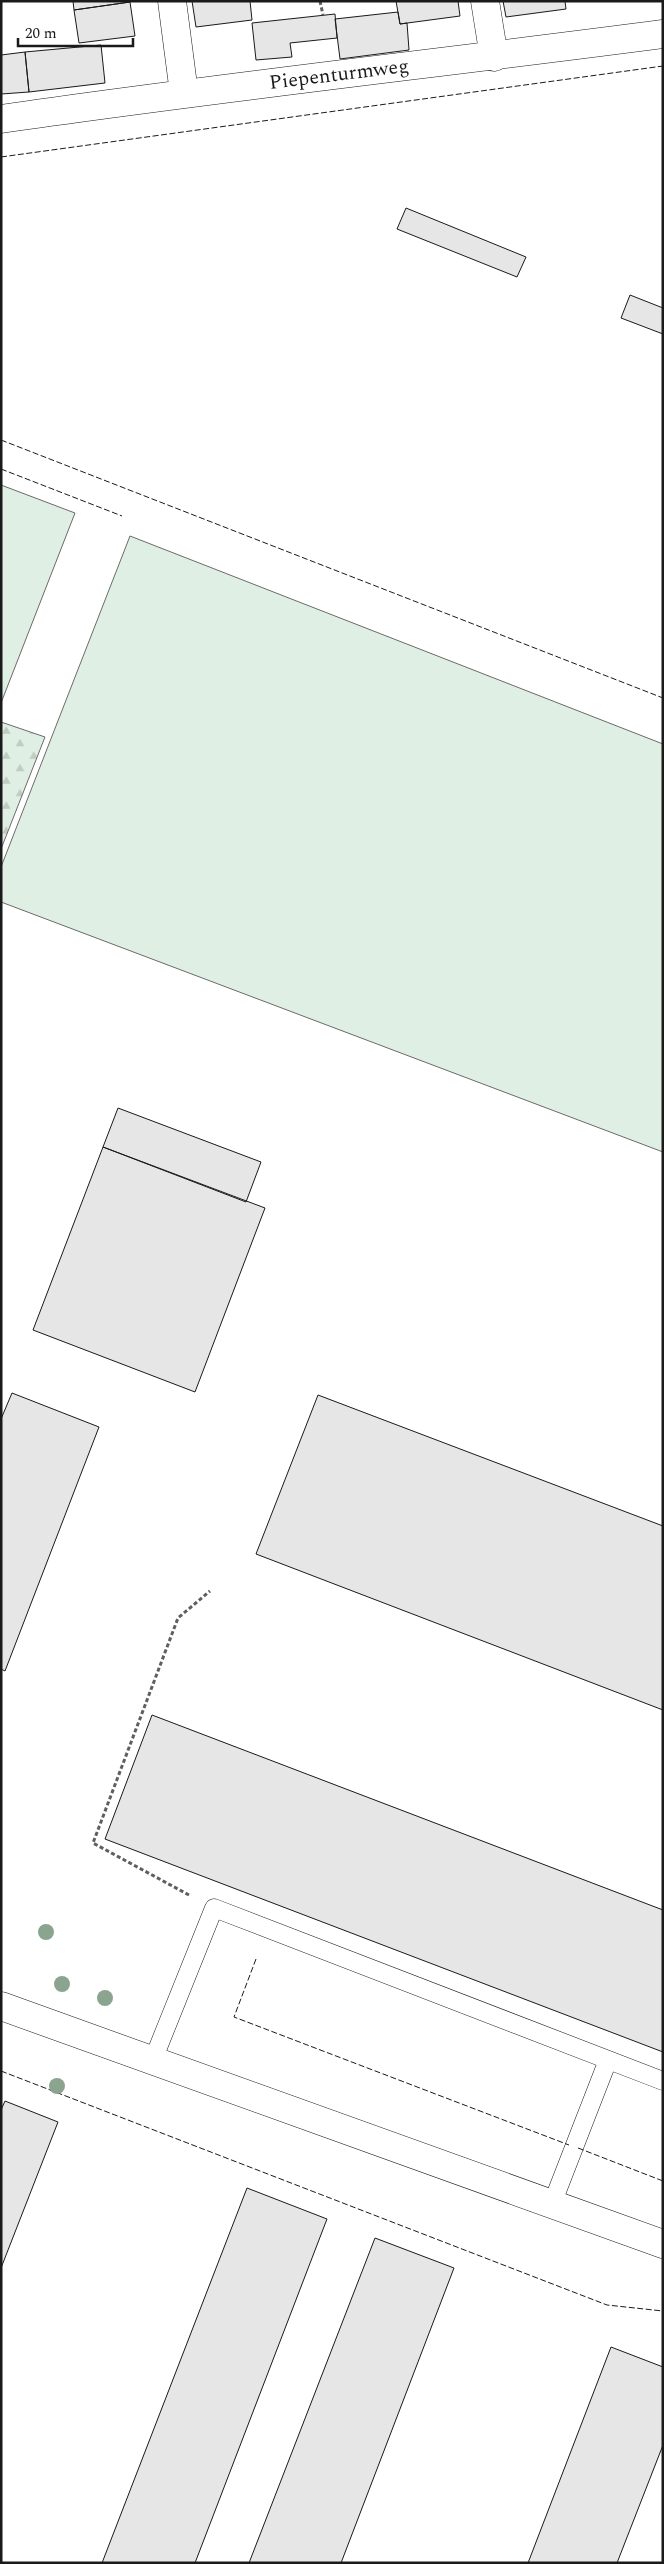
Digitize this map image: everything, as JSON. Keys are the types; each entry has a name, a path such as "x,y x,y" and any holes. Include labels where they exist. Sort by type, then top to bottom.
{"street":[{"path":"172,1 184,92"},
{"path":"485,1 494,57"},
{"name":"Piepenturmweg","path":"1,119 184,92 494,57 663,34"},
{"path":"1,2006 663,2244"}],"lane":[{"path":"153,2060 214,1908 663,2081"},
{"path":"552,2204 608,2060"}],"path":[{"path":"320,1 322,15"},
{"path":"210,1591 178,1618 93,1843 214,1908"}],"green space":[{"path":"1,485 75,513 1,703"},
{"path":"130,536 663,744 663,1152 1,902 1,867"},
{"path":"1,722 45,737 1,849"}],"building":[{"path":"73,1 130,1 130,2 74,10"},
{"path":"192,1 250,1 252,20 196,27"},
{"path":"396,1 458,1 460,16 400,24"},
{"path":"503,1 565,1 566,9 506,17"},
{"path":"130,2 135,36 79,43 74,10"},
{"path":"398,12 400,24 407,23 409,50 340,59 335,19"},
{"path":"335,14 337,38 290,43 292,57 256,60 252,23"},
{"path":"101,45 105,83 29,92 25,52"},
{"path":"25,52 29,92 1,94 1,55"},
{"path":"406,208 526,257 517,277 397,229"},
{"path":"630,295 663,308 663,334 621,318"},
{"path":"118,1108 261,1162 246,1202 103,1147"},
{"path":"103,1147 265,1208 195,1392 33,1330"},
{"path":"12,1393 99,1427 5,1671 1,1669 1,1419"},
{"path":"318,1395 663,1526 663,1710 256,1554"},
{"path":"152,1715 663,1910 663,2052 105,1839"},
{"path":"5,2101 58,2122 1,2268 1,2110"},
{"path":"247,2188 327,2219 195,2563 102,2563"},
{"path":"375,2238 454,2268 341,2563 249,2563"},
{"path":"611,2347 663,2367 663,2445 617,2563 528,2563"}],"fence":[{"path":"1,157 663,66"},
{"path":"1,440 663,698"},
{"path":"1,469 122,516"},
{"path":"256,1959 234,2017 569,2145"},
{"path":"1,2071 607,2305 663,2311"},
{"path":"578,2148 663,2181"}]}
